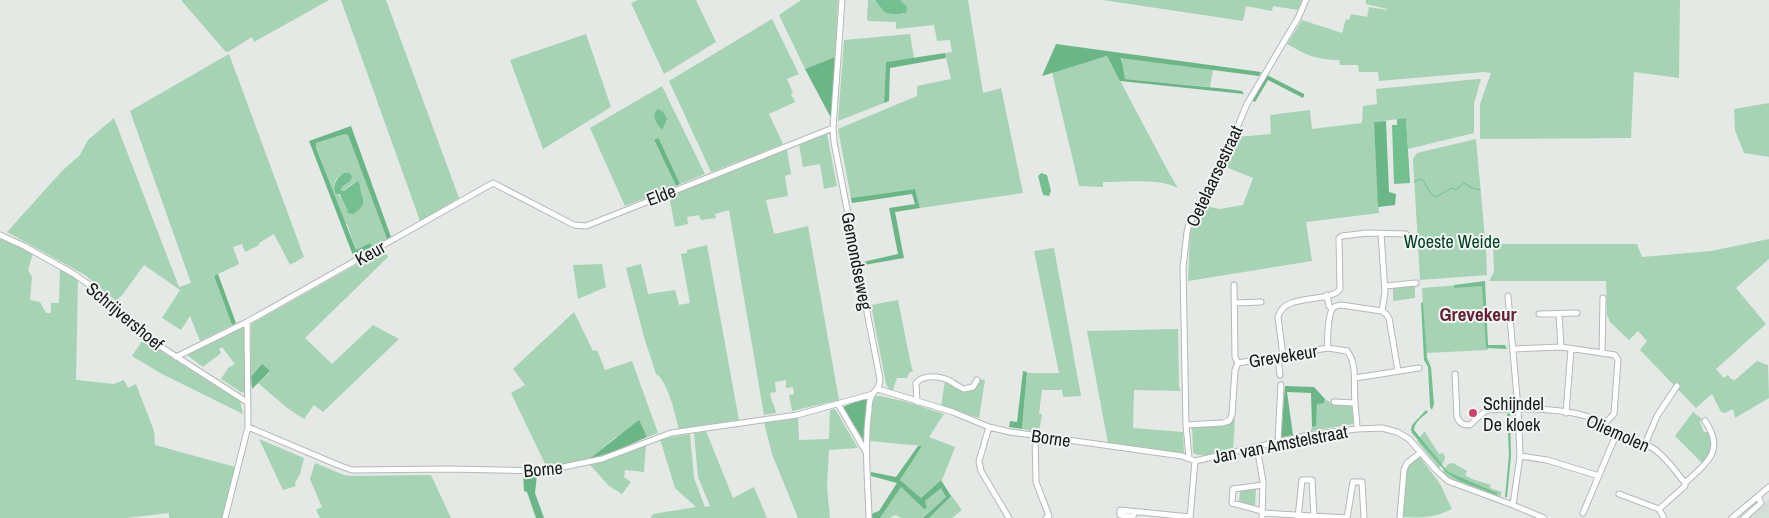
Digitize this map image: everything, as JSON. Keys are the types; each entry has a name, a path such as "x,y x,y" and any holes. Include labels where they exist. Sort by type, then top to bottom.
{"street":[{"name":"Gemondseweg","path":"842,0 833,128 834,142 880,375 878,390"},
{"name":"Oetelaarsestraat","path":"1189,458 1186,424 1183,268 1189,224 1212,188 1247,104 1298,18 1306,0"},
{"name":"Elde","path":"493,183 574,226 586,226 602,218 833,128"},
{"name":"Keur","path":"176,357 247,322 493,183"},
{"path":"1280,375 1282,337 1279,331 1280,311 1288,304 1336,294 1340,289 1339,238 1367,233 1406,234"},
{"path":"1381,234 1385,286 1382,311"},
{"name":"Schrijvershoef","path":"0,235 74,274 91,286 152,341 247,402"},
{"path":"1385,286 1416,283"},
{"path":"1234,286 1235,357 1238,364"},
{"path":"1328,295 1329,306 1332,309 1327,341 1328,348"},
{"path":"1508,296 1518,408 1520,456 1513,505 1544,518"},
{"path":"1602,353 1603,298"},
{"path":"1234,303 1261,302"},
{"path":"1332,309 1341,305 1382,311 1389,318 1398,371"},
{"path":"1539,314 1576,313"},
{"path":"1559,314 1560,347"},
{"path":"225,518 248,427 247,322"},
{"path":"1513,349 1560,347 1617,357 1614,414 1604,424"},
{"name":"Grevekeur","path":"1186,424 1222,424 1229,421 1232,415 1235,370 1238,364 1328,348 1347,351 1351,358 1355,378 1357,429"},
{"path":"1566,413 1571,349"},
{"path":"1355,378 1419,368"},
{"name":"Oliemolen","path":"1455,374 1457,417 1462,424 1470,425 1488,410 1518,408 1593,418 1604,424 1616,435 1645,444 1659,452 1685,483"},
{"path":"917,402 916,383 924,377 949,380 964,389 973,387 977,380"},
{"path":"1278,441 1282,385"},
{"path":"1645,444 1657,416 1677,386"},
{"path":"869,518 866,452 869,408 873,394 878,390"},
{"name":"Borne","path":"878,390 954,412 989,427 1189,458"},
{"name":"Borne","path":"248,427 338,466 352,470 449,469 544,471 602,459 671,433 797,414 873,394"},
{"path":"1334,402 1355,403"},
{"path":"838,404 866,452"},
{"path":"1659,509 1710,460 1715,446 1712,431 1705,421"},
{"path":"989,427 979,461 981,471 1010,518"},
{"name":"Jan van Amstelstraat","path":"1189,458 1195,461 1323,432 1382,428 1397,432 1414,444 1448,481 1513,505"},
{"path":"1034,435 1036,482 1049,516 1046,518"},
{"path":"1583,513 1616,435"},
{"path":"1257,447 1263,485 1262,514"},
{"path":"1400,518 1404,470 1407,463 1420,452"},
{"path":"1520,456 1547,460 1599,476"},
{"path":"1134,512 1190,517 1195,461"},
{"path":"1298,517 1302,480 1312,480 1314,516"},
{"path":"1263,485 1233,489 1232,503 1262,514 1347,518 1353,482 1362,482 1364,518"},
{"path":"1732,518 1769,487"},
{"path":"1619,494 1659,509 1664,518"},
{"path":"1744,518 1761,503 1758,496"}],"shaded area":[{"path":"874,0 900,0 907,7 906,13 887,13"},
{"path":"1056,44 1261,72 1259,76 1121,58 1125,79 1227,89 1242,91 1244,94 1120,81 1107,56 1042,76"},
{"path":"945,53 946,58 890,68 889,101 884,103 886,62"},
{"path":"835,57 831,118 805,69"},
{"path":"1267,75 1304,94 1303,98 1268,80 1255,102 1251,100"},
{"path":"658,109 663,112 667,119 662,130 654,117"},
{"path":"1406,118 1410,183 1394,184 1392,125 1397,125 1397,119"},
{"path":"1386,121 1389,192 1396,194 1395,205 1378,207 1374,122"},
{"path":"351,126 391,237 387,239 348,135 345,134 316,143 316,148 356,250 370,243 373,247 354,258 309,141"},
{"path":"658,138 680,184 676,186 654,140"},
{"path":"344,173 350,173 352,177 341,190 344,191 357,181 360,184 363,203 353,214 348,213 340,194 336,194 334,188 339,177"},
{"path":"1041,173 1047,175 1051,191 1049,196 1043,195 1038,176"},
{"path":"915,189 920,208 895,212 904,258 864,265 863,262 898,254 889,208 915,204 912,194 852,203 851,198"},
{"path":"218,274 236,323 232,325 214,276"},
{"path":"1485,281 1488,345 1505,345 1507,349 1486,348 1482,286 1454,288 1454,285"},
{"path":"1423,302 1427,358 1431,367 1434,404 1432,410 1430,407 1428,367 1424,360 1421,303"},
{"path":"262,364 270,371 252,389 251,377"},
{"path":"1023,371 1027,372 1022,429 1009,427 1010,421 1017,422"},
{"path":"1285,386 1314,387 1325,399 1324,403 1317,404 1316,426 1312,427 1311,393 1287,392 1293,435 1281,437"},
{"path":"867,397 864,441 843,407"},
{"path":"1426,410 1428,412 1417,423 1414,430 1448,472 1497,493 1497,495 1460,481 1447,473 1412,433 1412,425"},
{"path":"1510,413 1511,456 1507,497 1505,497 1509,455 1507,414"},
{"path":"639,420 647,437 613,452 589,459"},
{"path":"918,446 922,446 900,480 921,498 941,480 951,496 929,518 923,518 946,497 941,488 925,501 927,508 924,509 901,487 880,518 871,518 871,514 879,511 897,483 871,476 871,472 896,477"},
{"path":"523,475 537,475 535,493 544,518 536,518 527,492 524,491"},
{"path":"1769,499 1769,518 1747,518"}],"green space":[{"path":"181,0 329,0 254,42 252,37 228,52 225,51"},
{"path":"341,0 386,0 459,198 420,221"},
{"path":"638,0 696,0 716,42 664,74 631,3"},
{"path":"801,0 838,0 835,57 805,69 779,15"},
{"path":"868,0 876,1 881,8 892,14 896,12 904,14 900,0 968,0 983,93 1001,88 1023,193 920,208 915,189 851,198 838,129 917,96 917,86 951,79 945,53 952,52 950,40 937,41 934,25 896,29 896,22 869,21 867,19"},
{"path":"1103,0 1302,0 1298,10 1273,6 1272,11 1246,6 1243,21"},
{"path":"1366,0 1680,0 1679,78 1634,72 1631,138 1480,139 1480,104 1491,73 1379,81 1378,72 1359,72 1358,65 1340,65 1339,60 1312,56 1287,44 1302,20 1342,33 1346,19 1349,20 1351,14 1367,17 1369,7 1387,10 1366,4"},
{"path":"772,19 799,74 787,79 795,102 769,114 783,144 711,172 669,81"},
{"path":"586,34 611,107 543,149 510,60"},
{"path":"910,34 914,58 886,62 884,103 838,121 844,40"},
{"path":"229,54 304,257 290,265 274,234 245,252 242,244 233,247 239,264 214,276 232,325 200,341 190,316 181,330 162,318 180,290 144,265 116,301 85,275 7,232 62,171 80,155 88,140 114,118 179,287 191,283 130,111"},
{"path":"1107,56 1178,188 1162,183 1142,181 1103,182 1103,187 1079,186 1052,72"},
{"path":"1122,57 1213,70 1210,87 1125,79"},
{"path":"1481,79 1474,103 1474,133 1408,149 1406,118 1374,122 1379,213 1306,222 1312,261 1188,281 1190,234 1196,219 1206,206 1220,209 1243,205 1253,178 1226,167 1236,142 1236,137 1271,134 1270,115 1310,110 1312,129 1362,123 1363,106 1377,104 1376,89"},
{"path":"662,86 705,174 680,184 658,138 654,141 676,186 625,206 590,128"},
{"path":"1769,103 1769,157 1744,153 1735,130 1734,109"},
{"path":"345,134 348,135 387,239 373,247 370,243 356,250 315,146 316,143","holes":["341,175 351,175 349,181 341,188 343,191 356,181 360,184 348,211 334,186 336,179"]},
{"path":"827,134 837,186 824,189 820,164 803,167 799,145"},
{"name":"Woeste Weide","path":"1476,139 1487,275 1420,280 1413,159 1417,153"},
{"path":"787,150 791,174 785,176 788,196 766,200 774,234 808,226 839,400 792,411 789,395 794,394 793,387 786,388 786,380 775,382 776,392 770,393 776,413 764,415 729,210 715,214 716,218 701,220 699,215 687,217 688,224 675,227 669,196"},
{"path":"0,238 33,253 28,270 32,277 30,300 40,302 46,313 51,313 51,303 59,303 60,268 78,278 76,380 114,384 124,380 128,388 136,384 154,431 155,445 235,467 222,518 169,518 169,513 127,518 0,518"},
{"path":"1769,239 1769,259 1736,288 1766,324 1716,369 1724,378 1728,375 1731,379 1735,380 1757,361 1768,365 1769,398 1735,418 1733,409 1725,413 1721,412 1712,394 1696,408 1640,350 1647,341 1638,331 1629,340 1610,322 1607,315 1606,281 1489,281 1494,272 1493,244 1637,244 1642,257 1711,251"},
{"path":"707,245 739,420 679,429 667,391 656,374 626,268 641,264 648,294 675,290 679,305 690,303 681,254 687,253 687,250"},
{"path":"1054,248 1081,396 1063,397 1062,390 1042,390 1039,414 1042,414 1039,432 1022,429 1027,373 1059,373 1034,251"},
{"path":"384,249 388,257 305,338 332,364 373,325 399,339 323,412 314,405 304,419 286,407 258,383 270,372 262,365 251,377 251,324"},
{"path":"602,264 606,287 578,299 573,265"},
{"path":"1484,283 1488,350 1426,353 1422,288"},
{"path":"1415,285 1415,298 1393,301 1393,287"},
{"path":"898,300 913,372 910,372 907,378 897,378 893,390 889,389 886,384 871,305"},
{"path":"574,312 593,351 597,350 605,370 632,361 658,433 647,437 645,433 616,437 589,459 547,468 511,393 525,385 513,369"},
{"path":"241,326 245,326 246,393 241,392 221,379 228,368 235,364 222,347 219,349 221,353 203,367 187,355"},
{"path":"1178,329 1179,387 1181,391 1134,390 1133,428 1183,432 1184,454 1108,443 1087,331"},
{"path":"144,338 167,355 240,401 243,414 162,374 132,356"},
{"path":"979,379 985,380 979,418 941,406 945,381 965,391 975,388"},
{"path":"876,396 907,402 944,414 929,437 955,447 943,478 921,498 900,480 922,446 870,441 871,412"},
{"path":"1325,399 1331,403 1353,404 1353,424 1311,431 1312,427 1316,426 1317,403 1324,403"},
{"path":"835,409 858,448 829,450 827,487 830,518 798,518 772,454 764,422 798,417 799,440 829,439 830,410"},
{"path":"1693,412 1702,419 1700,422 1704,432 1710,432 1713,449 1703,464 1675,436"},
{"path":"1235,418 1233,449 1207,455 1193,453 1192,426 1227,425"},
{"path":"706,431 733,498 754,487 767,518 651,518 653,514 696,507 675,488 660,439 690,434 694,478 705,507 710,506 698,477 694,433"},
{"path":"1424,432 1439,454 1443,453 1445,457 1439,468 1417,441"},
{"path":"259,439 304,458 300,474 295,483 296,486 283,490"},
{"path":"646,445 644,472 625,470 624,477 631,482 622,494 609,486 590,465 628,453"},
{"path":"1420,457 1440,484 1452,509 1428,517 1403,517 1405,475 1413,461"},
{"path":"315,463 351,476 431,475 451,518 320,518 316,510 322,507 310,479"},
{"path":"1453,463 1467,471 1465,475 1491,485 1490,488 1502,492 1500,498 1448,480 1442,472 1448,464"},
{"path":"901,487 923,508 926,505 925,501 941,487 946,497 923,518 902,518 895,515 890,518 880,518"},
{"path":"1254,487 1256,489 1255,506 1253,508 1235,501 1239,501 1240,492 1235,491"},
{"path":"951,495 962,510 952,518 929,518"}],"waterway":[{"path":"1414,182 1419,179 1423,180 1431,194 1436,197 1451,188 1456,190 1464,183 1480,190"}],"place":[{"name":"Schijndel De kloek","path":"1473,413"}],"district":[{"name":"Grevekeur","path":"1478,314"}]}
